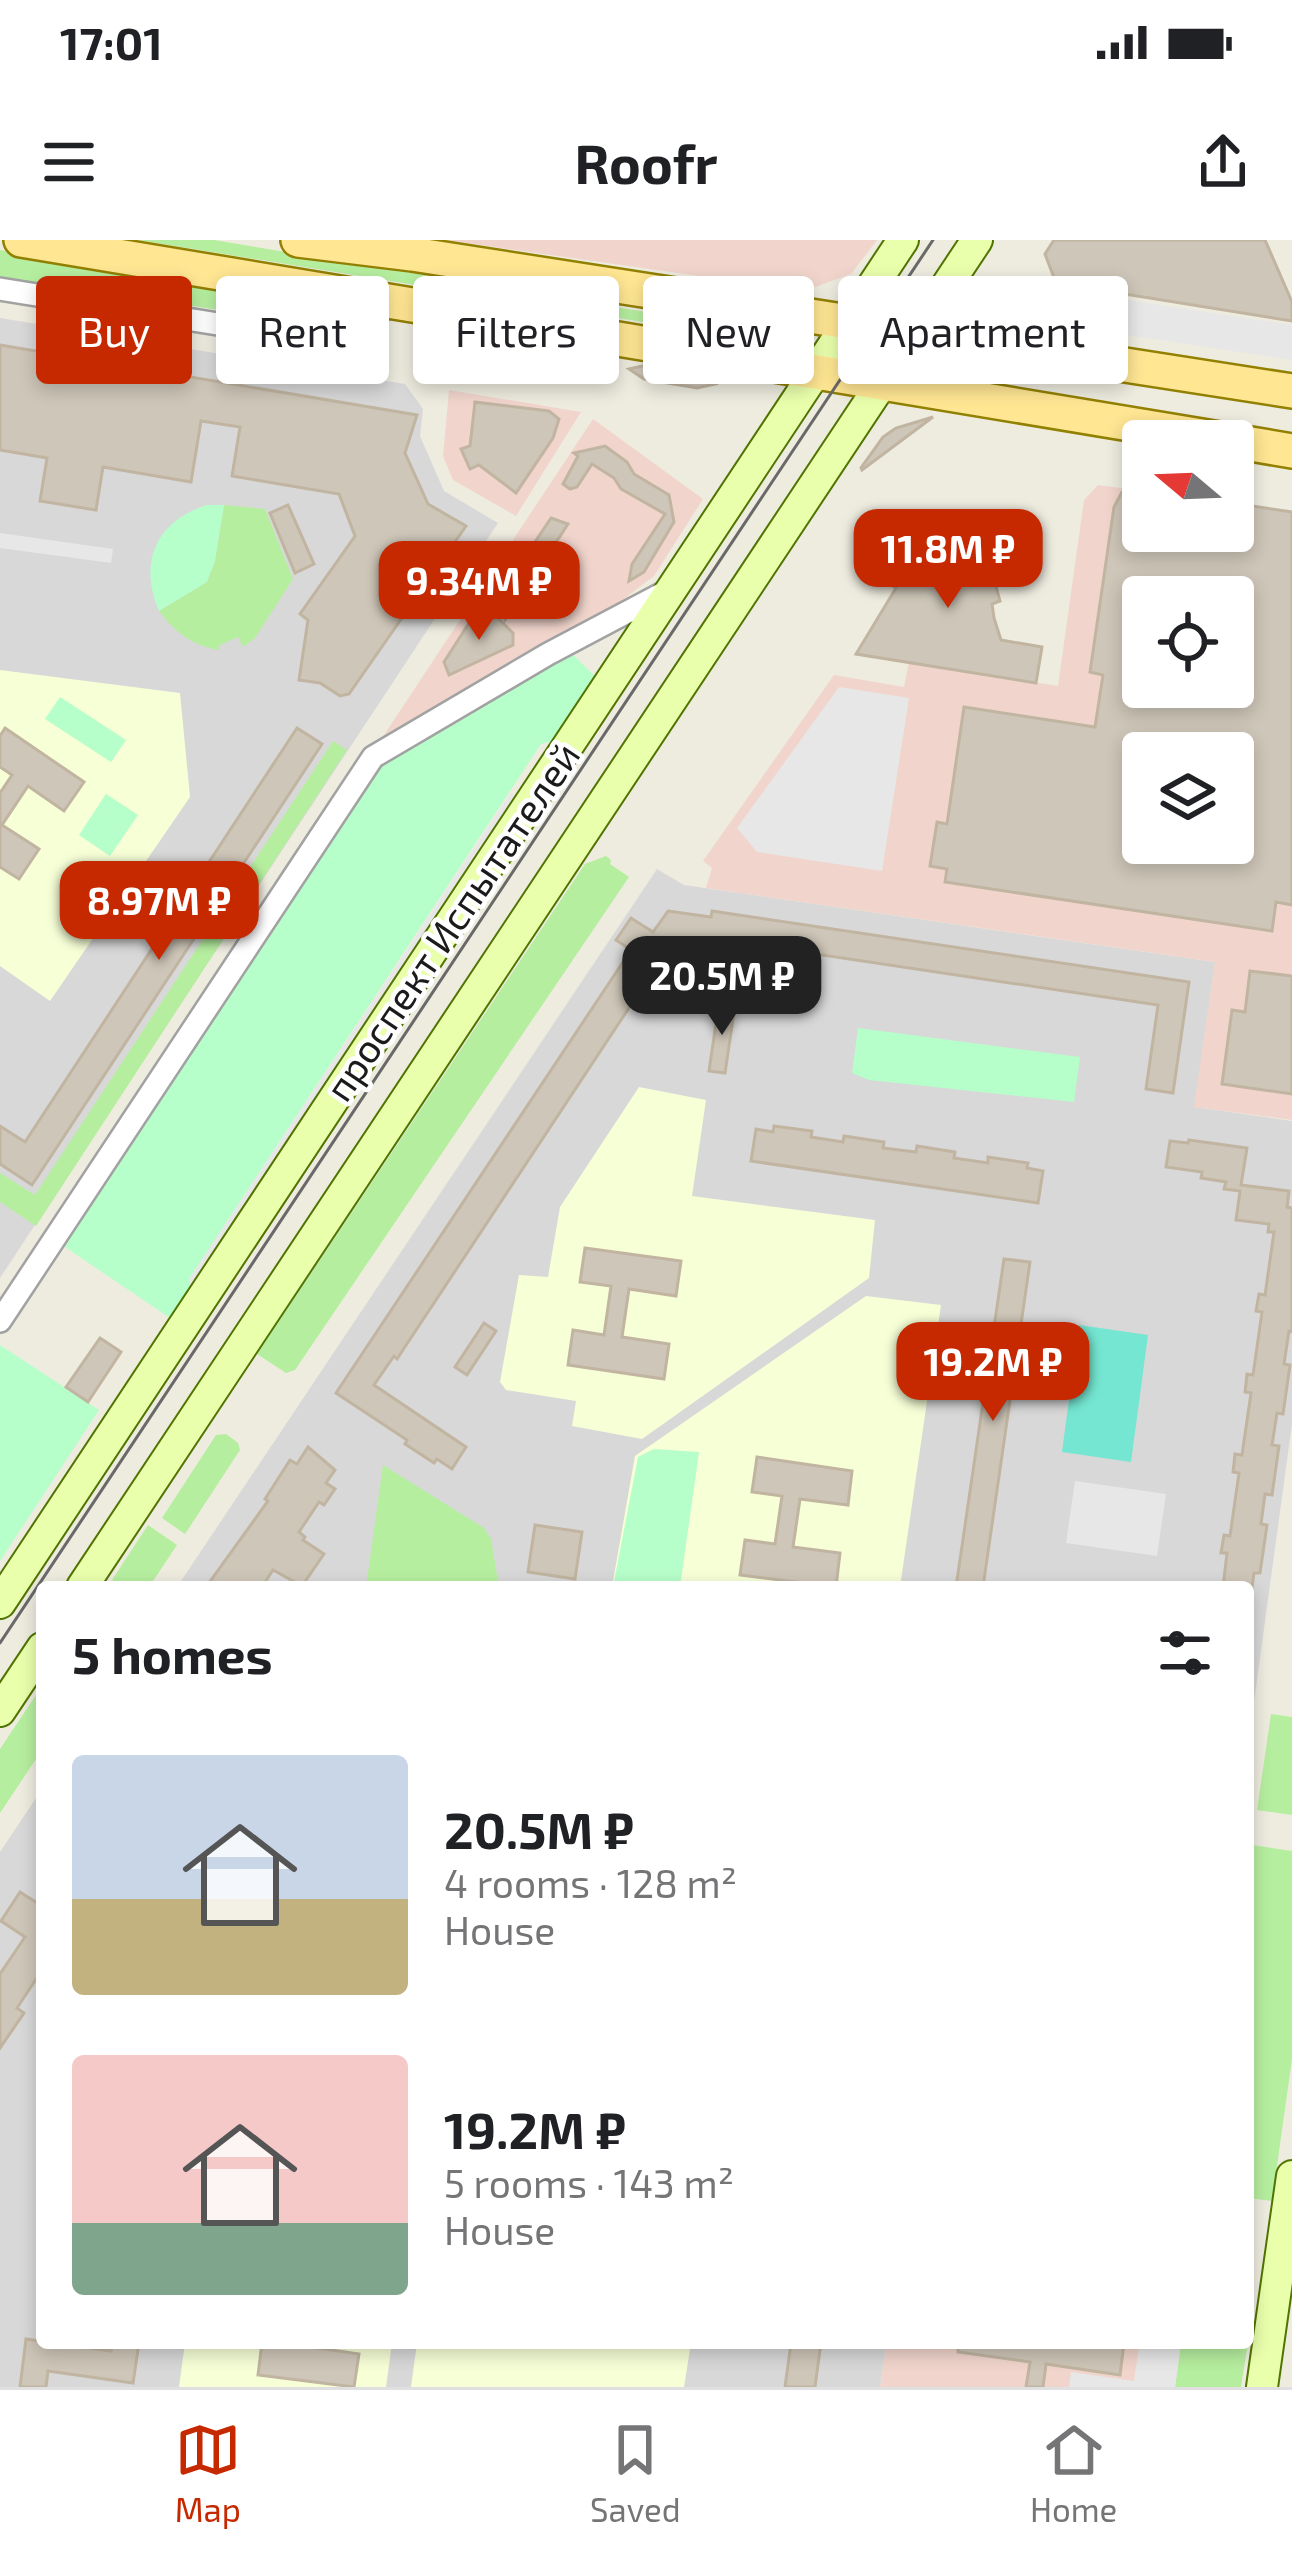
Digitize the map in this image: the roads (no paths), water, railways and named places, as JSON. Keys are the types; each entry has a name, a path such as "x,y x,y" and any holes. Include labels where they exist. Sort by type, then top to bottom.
{"main road":[{"path":"24,240 838,374"},
{"path":"298,240 838,320"},
{"name":"проспект Испытателей","path":"879,276 903,240"},
{"name":"проспект Испытателей","path":"954,276 977,240"},
{"name":"проспект Испытателей","path":"0,1603 838,338"},
{"path":"1128,365 1292,391"},
{"name":"проспект Испытателей","path":"86,1581 883,384"},
{"path":"896,384 1122,422"},
{"path":"1254,445 1292,451"},
{"path":"0,1711 36,1657"},
{"path":"1262,2387 1292,2176"}],"street":[{"path":"0,289 317,340 401,302"},
{"path":"0,1321 373,757 548,654 673,588"}],"tram line":[{"path":"41,1581 933,240"},
{"path":"0,1643 36,1589"}]}
